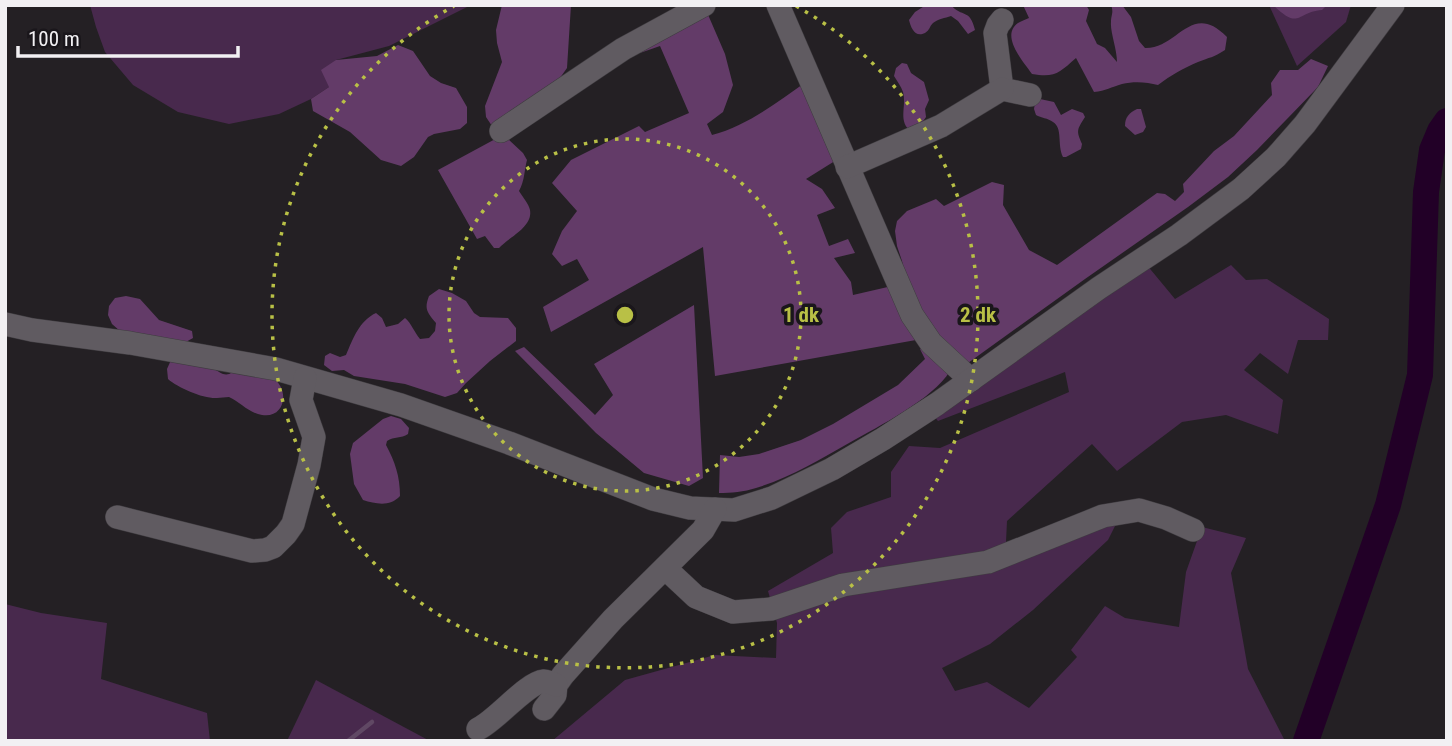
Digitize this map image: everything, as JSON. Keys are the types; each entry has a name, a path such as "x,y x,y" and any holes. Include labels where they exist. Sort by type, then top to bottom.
{"street":[{"path":"501,131 623,49 704,5"},
{"path":"778,5 912,315 930,344 971,380"},
{"path":"5,324 276,369 401,405 509,443 653,499 690,508 734,510 772,498 832,469 883,439 1099,288 1180,235 1241,189 1276,157 1306,124 1392,5"},
{"path":"1002,20 995,33 1002,89"},
{"path":"847,167 941,125 1002,89 1030,95"},
{"path":"117,517 252,551 273,547 293,524 309,465 314,438 301,400 305,377"},
{"path":"544,709 555,695 556,685 613,619 703,530 715,509"},
{"path":"664,568 696,597 733,612 771,609 843,585 988,562 1103,516 1139,510 1193,530"},
{"path":"478,729 488,724 534,685 545,681 556,685"}],"shaded area":[{"path":"90,5 471,5 389,46 336,60 329,87 311,99 279,114 229,124 178,112 133,85 105,52"},
{"path":"502,5 571,5 567,68 550,92 492,126 486,117 485,106 502,62 496,30"},
{"path":"926,5 951,5 971,19 975,30 968,34 951,16 935,22 925,33 916,33 909,20"},
{"path":"1023,5 1086,5 1089,10 1086,21 1097,44 1105,48 1117,62 1111,26 1111,5 1122,5 1131,17 1139,41 1145,48 1157,46 1194,24 1204,23 1227,37 1225,50 1183,69 1158,85 1131,82 1094,92 1076,58 1056,73 1032,74 1019,56 1011,35 1018,23 1029,18"},
{"path":"1269,5 1351,5 1346,22 1297,66"},
{"path":"1273,5 1327,5 1322,10 1294,19"},
{"path":"706,10 725,54 733,85 723,112 707,124 712,135 749,120 806,82 838,159 806,179 822,189 835,208 817,215 829,246 848,239 855,253 834,258 851,282 853,295 892,286 916,340 715,376 703,247 551,332 543,307 589,280 577,259 562,266 552,254 562,231 577,211 552,183 571,160 639,126 645,132 689,113 660,46 640,53 638,47"},
{"path":"398,45 413,51 430,76 456,88 467,107 467,123 460,129 428,137 414,157 401,166 381,160 350,132 313,111 311,99 329,87 321,70 336,60 377,56"},
{"path":"1311,59 1328,66 1318,87 1228,177 968,363 927,330 910,299 897,246 897,221 907,211 936,199 944,206 992,182 1004,185 1003,205 1029,250 1057,265 1157,193 1165,194 1175,201 1184,192 1183,184 1214,151 1234,136 1272,95 1271,83 1280,70 1298,70"},
{"path":"902,63 907,64 911,73 924,82 929,100 925,109 926,117 917,130 912,132 905,124 903,92 894,76 896,68"},
{"path":"1040,99 1054,102 1061,115 1072,109 1083,113 1085,117 1078,130 1081,149 1063,157 1056,125 1036,115 1035,103"},
{"path":"1141,109 1146,127 1143,132 1135,135 1125,123 1128,116"},
{"path":"499,137 506,137 527,160 519,191 529,208 530,216 524,227 499,248 494,248 485,236 477,239 438,170"},
{"path":"1146,264 1175,299 1231,265 1246,280 1267,279 1329,319 1328,340 1298,340 1288,374 1260,353 1244,370 1283,400 1278,434 1226,415 1182,422 1117,471 1092,444 1007,521 1006,542 1016,560 1098,527 1116,524 1108,540 1033,610 990,644 942,668 955,691 987,682 1029,708 1077,657 1071,650 1105,606 1125,618 1179,627 1186,572 1202,527 1246,538 1231,573 1248,669 1285,741 552,741 625,680 715,655 776,658 777,623 768,591 833,553 831,528 847,512 891,497 891,472 909,446 940,448 1069,392 1065,372 938,421 933,415"},
{"path":"439,289 466,301 480,317 508,318 516,328 516,341 490,361 457,393 445,397 405,384 354,376 344,370 332,371 324,365 325,356 330,353 340,357 346,355 361,326 376,313 386,327 398,324 405,318 420,339 429,338 435,331 436,323 427,304 429,296"},
{"path":"126,296 140,299 159,320 192,331 193,338 184,343 120,331 112,324 108,315 109,306 115,298"},
{"path":"694,305 703,478 689,486 644,473 596,433 515,351 524,347 595,415 613,395 594,364"},
{"path":"920,349 928,350 950,371 942,382 918,402 875,429 792,474 751,489 719,493 720,455 739,457 759,454 801,440 833,424 898,385 925,359"},
{"path":"171,360 214,369 222,374 241,370 270,376 281,387 281,407 270,415 262,415 229,397 212,398 191,392 168,379 167,369"},
{"path":"391,416 401,419 409,428 408,434 390,439 386,445 396,469 400,496 387,503 363,500 354,484 350,454 353,443 383,419"},
{"path":"5,604 41,613 107,623 101,679 207,713 210,741 5,741"},
{"path":"316,680 430,741 287,741"}],"waterway":[{"path":"1306,741 1388,505 1420,375 1426,192 1432,150 1447,121"},
{"path":"348,741 372,722"}]}
